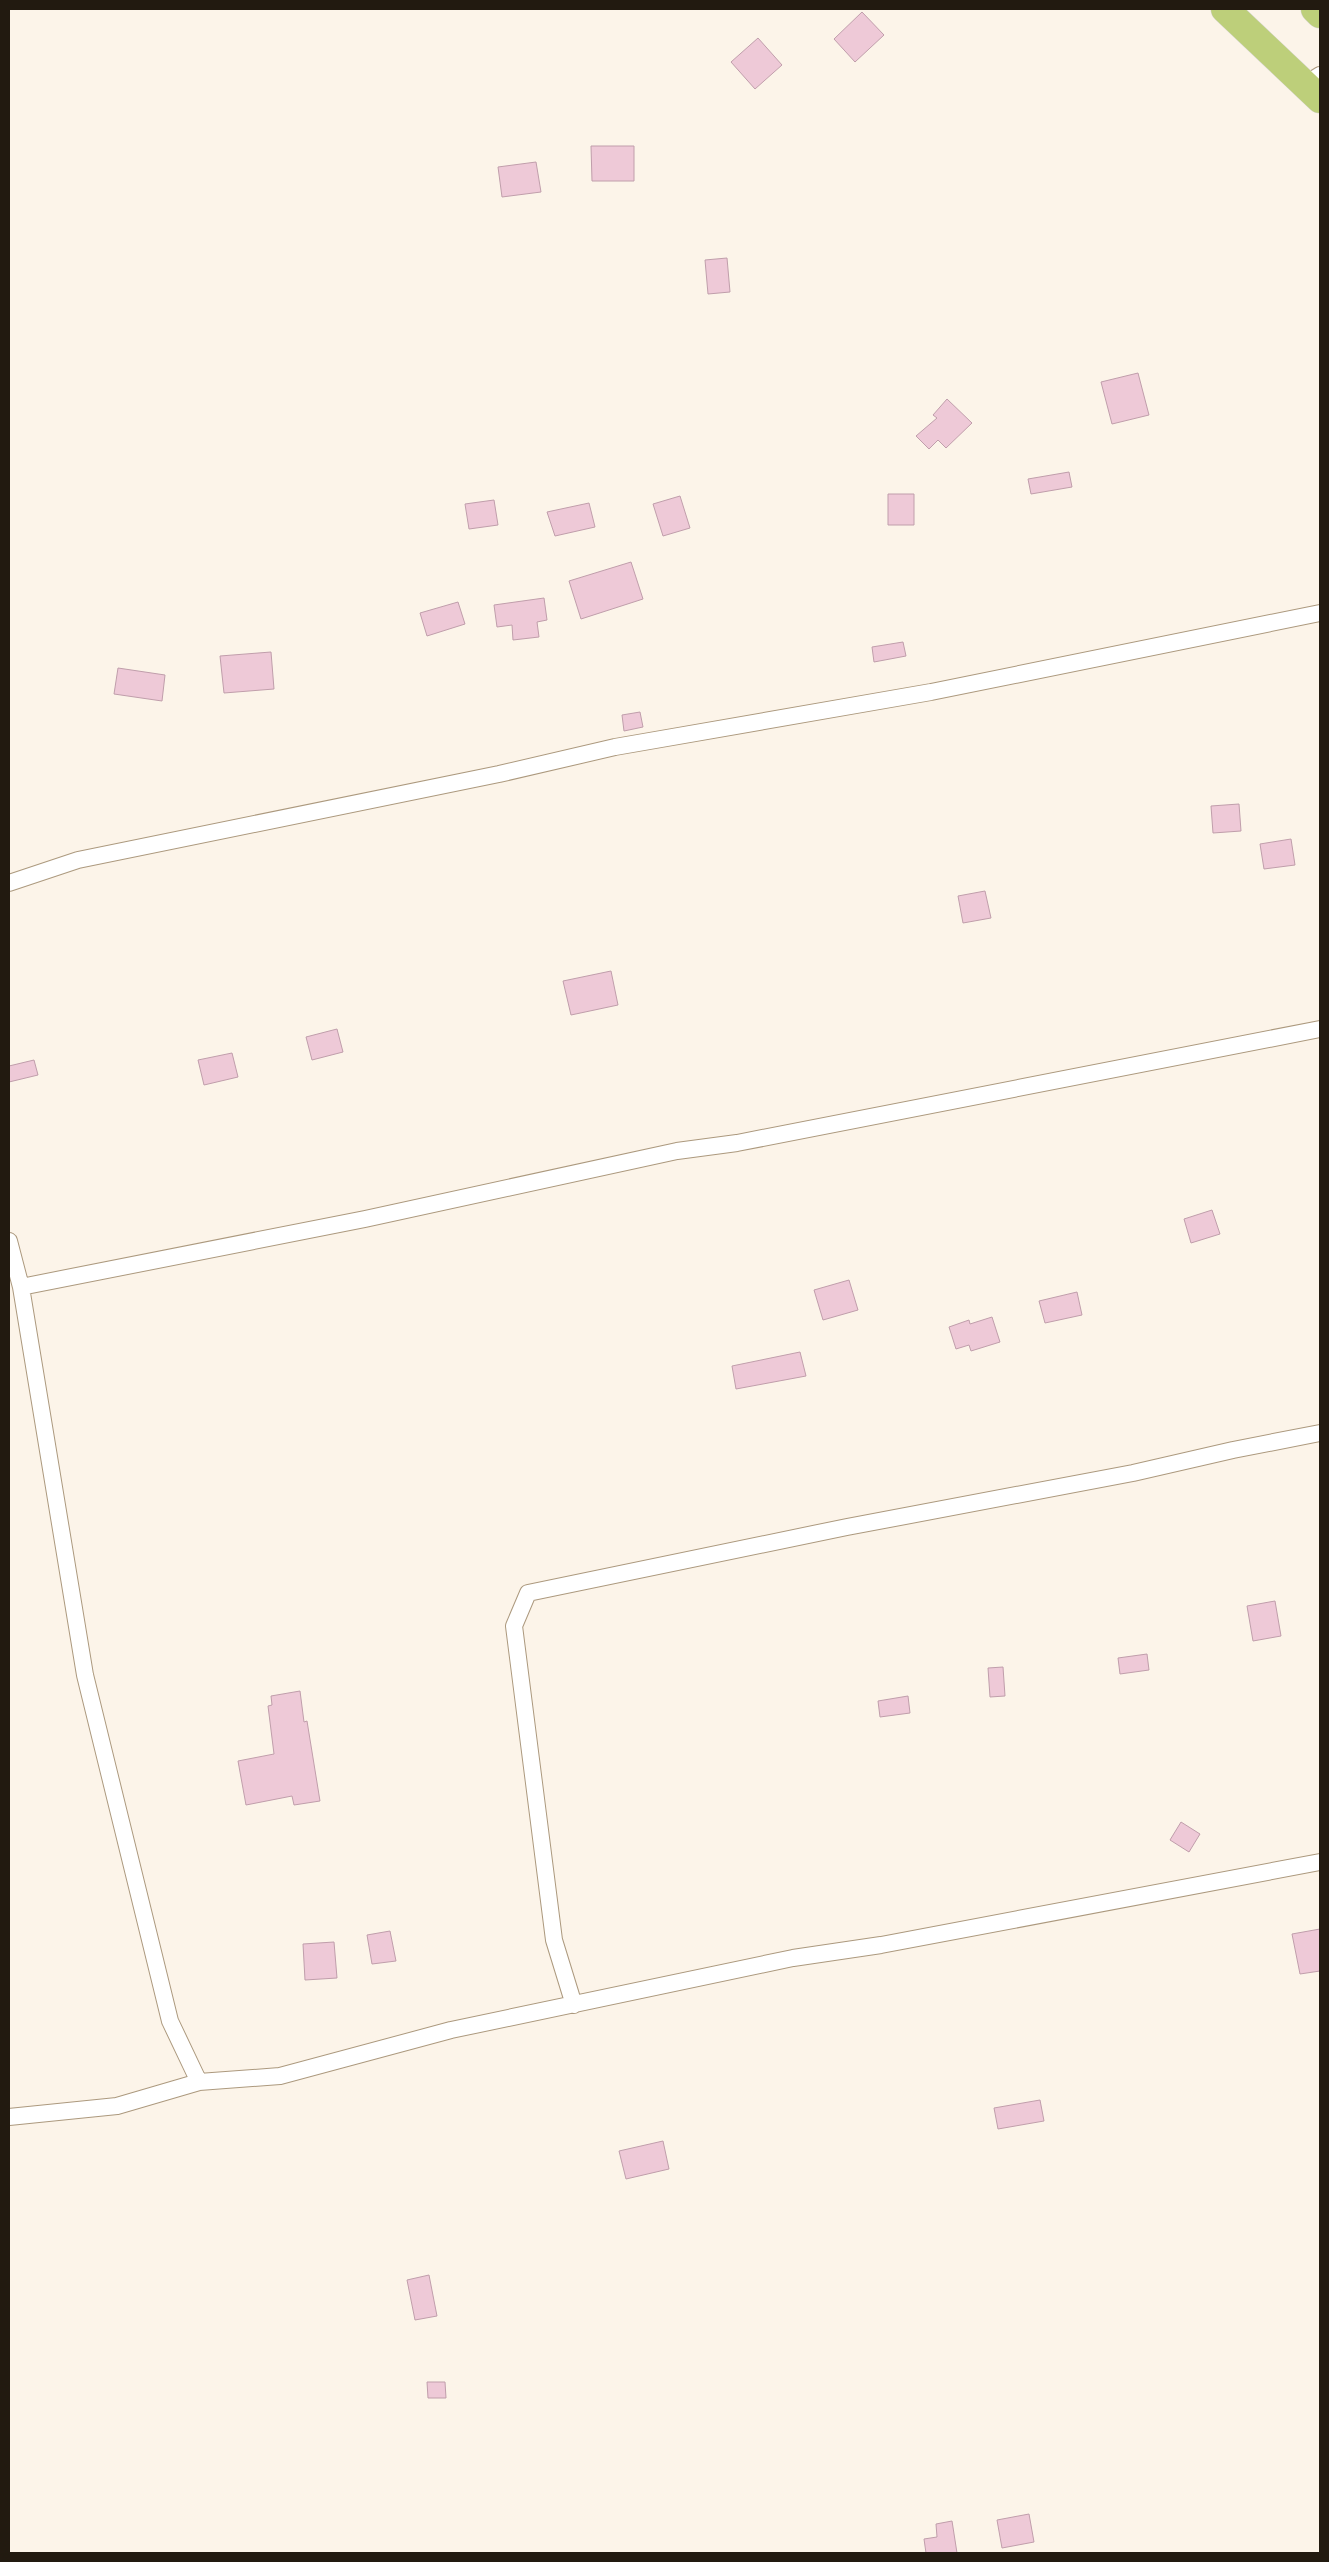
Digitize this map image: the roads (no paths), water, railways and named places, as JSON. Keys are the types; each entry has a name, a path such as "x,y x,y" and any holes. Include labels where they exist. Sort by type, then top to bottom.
{"highway":[{"path":"1225,9 1315,87"},
{"path":"1315,9 1320,14"}],"street":[{"path":"9,883 78,860 499,774 615,747 931,692 1320,613"},
{"path":"21,1287 365,1219 677,1151 737,1143 1320,1029"},
{"path":"9,1241 21,1287 86,1675 170,2021 199,2082"},
{"path":"574,2005 554,1940 514,1626 528,1593 848,1527 1133,1473 1320,1433"},
{"path":"9,2117 117,2106 199,2082 280,2076 451,2030 793,1958 881,1945 1320,1862"}]}
